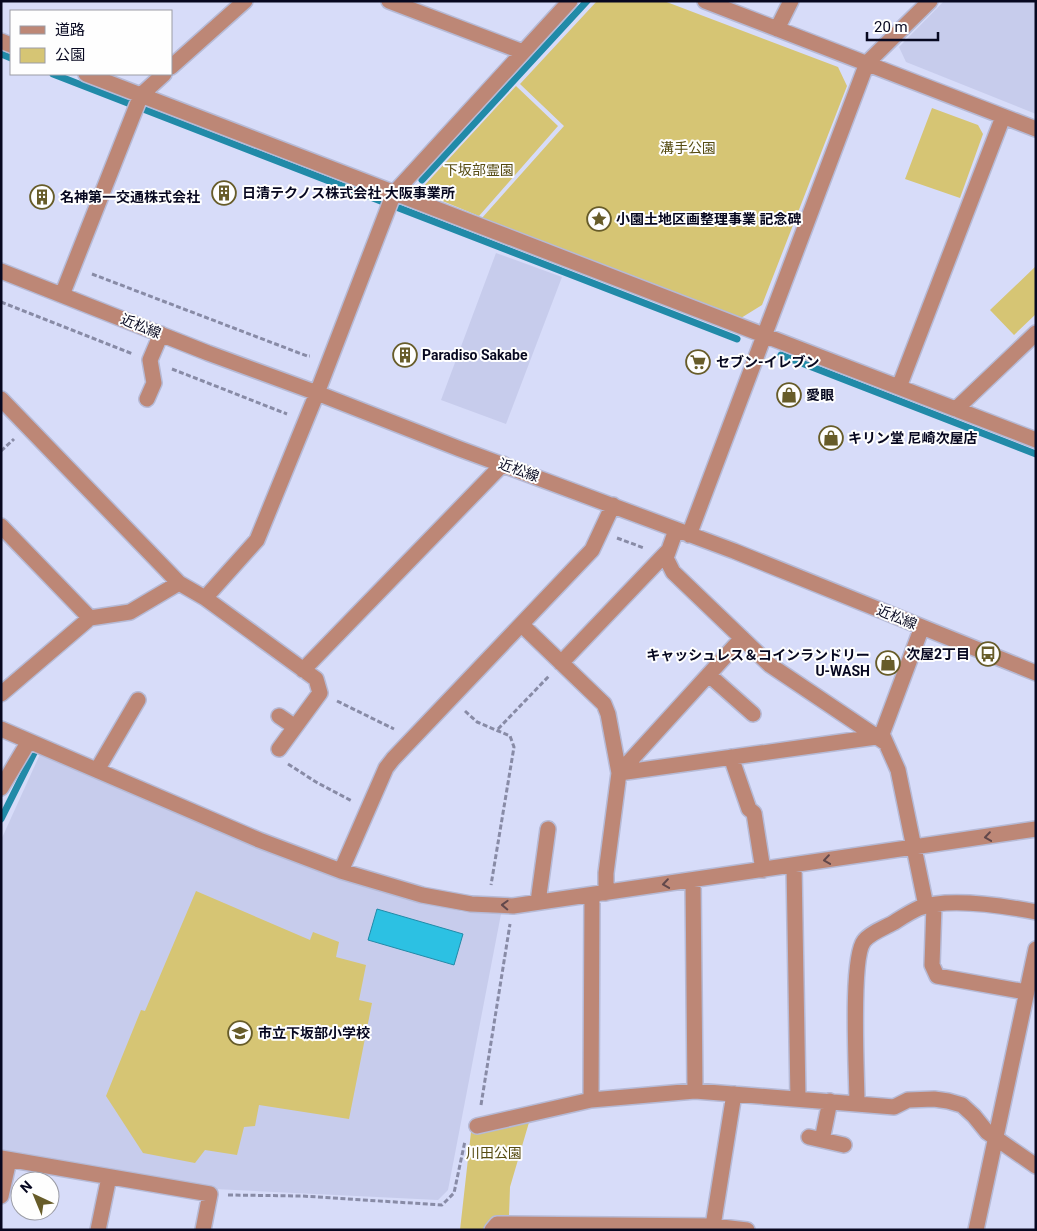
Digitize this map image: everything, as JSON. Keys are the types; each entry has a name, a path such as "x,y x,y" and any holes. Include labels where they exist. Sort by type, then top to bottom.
{"street":[{"path":"172,66 245,1"},
{"path":"389,1 523,52"},
{"path":"205,598 257,540 318,393 394,192 570,1"},
{"path":"705,1 1036,129"},
{"path":"777,29 790,1"},
{"path":"561,663 668,551 682,532 764,335 867,63 930,1"},
{"path":"89,75 1036,440"},
{"path":"62,295 141,95 163,75"},
{"path":"900,387 1003,117"},
{"name":"近松線","path":"1,271 161,334 734,551 1036,673"},
{"path":"956,409 1036,333"},
{"path":"147,400 154,383 150,360 161,334"},
{"path":"1,399 179,583 205,598 316,679 320,693 279,749"},
{"path":"303,670 503,464"},
{"path":"341,871 386,768 592,550 613,505"},
{"path":"1,526 90,618"},
{"path":"668,551 666,558 673,572 770,666 881,740 898,770 914,847 930,906 932,965 937,976 1026,992"},
{"path":"4,687 90,618 130,612 179,583"},
{"path":"522,625 604,704 608,714 619,773 606,873 599,894 591,1100"},
{"path":"881,740 922,627"},
{"path":"619,773 742,638"},
{"path":"710,675 753,714"},
{"path":"97,770 138,700"},
{"path":"279,716 295,727"},
{"path":"1,729 259,840 341,871 422,895 472,904 513,906 1036,830"},
{"path":"619,773 731,757 881,740"},
{"path":"1,788 29,741"},
{"path":"731,757 749,809 754,813 763,870"},
{"path":"538,902 548,829"},
{"path":"794,865 798,1099"},
{"path":"693,880 695,1091"},
{"path":"857,1104 856,978 864,941 919,908 941,903 999,904 1036,912"},
{"path":"976,1230 1036,949"},
{"path":"477,1126 591,1100 695,1091 894,1106 908,1100 948,1100 962,1105 987,1132 1036,1166"},
{"path":"713,1226 734,1094"},
{"path":"830,1101 816,1139 844,1145"},
{"path":"995,1137 1036,1154"},
{"path":"1,1196 5,1159 210,1194 203,1230"},
{"path":"98,1230 109,1177"},
{"path":"492,1230 497,1224 578,1227 713,1226 747,1230"}],"path":[{"path":"88,272 307,356 313,356"},
{"path":"1,302 286,413 290,418"},
{"path":"600,534 631,543 645,549 649,553"},
{"path":"497,729 561,663"},
{"path":"320,693 413,738"},
{"path":"452,698 477,722 510,736 514,748 488,905"},
{"path":"286,763 316,782 368,810"},
{"path":"210,1194 302,1196 442,1205 454,1193 467,1131 471,1127 477,1126 513,906"}],"shaded area":[{"path":"944,1 1036,1 1036,114 906,62 899,47"},
{"path":"496,253 562,277 506,424 441,400"},
{"name":"市立下坂部小学校","path":"41,752 407,898 463,912 501,914 448,1190 438,1200 214,1189 1,1153 1,840"}],"green space":[{"name":"溝手公園","path":"597,1 664,1 838,67 847,86 762,305 741,318 482,218 564,126 520,84"},
{"name":"下坂部霊園","path":"516,86 558,126 479,216 423,193 422,188"},
{"path":"932,108 978,125 983,134 960,198 905,179"},
{"path":"1036,266 1036,314 1014,335 990,310"},
{"path":"196,891 310,940 313,932 339,942 336,957 366,965 359,1000 372,1003 349,1119 259,1105 255,1126 244,1127 237,1155 205,1150 195,1163 143,1153 106,1096 141,1010 145,1011"},
{"name":"川田公園","path":"530,1119 510,1187 509,1216 499,1220 487,1230 460,1230 471,1132"}],"water":[{"path":"377,909 463,934 454,965 368,940"}],"waterway":[{"path":"422,180 587,1"},
{"path":"1,54 10,58"},
{"path":"56,75 737,339"},
{"path":"781,355 1036,454"},
{"path":"1,819 35,751 29,748"}],"place":[{"name":"日清テクノス株式会社 大阪事業所","path":"224,193"},
{"name":"名神第一交通株式会社","path":"42,197"},
{"name":"小園土地区画整理事業 記念碑","path":"599,219"},
{"name":"Paradiso Sakabe","path":"405,355"},
{"name":"セブン-イレブン","path":"698,362"},
{"name":"愛眼","path":"789,395"},
{"name":"キリン堂 尼崎次屋店","path":"831,438"},
{"name":"次屋2丁目","path":"988,654"},
{"name":"キャッシュレス＆コインランドリー U-WASH","path":"888,663"},
{"name":"市立下坂部小学校","path":"240,1033"}]}
